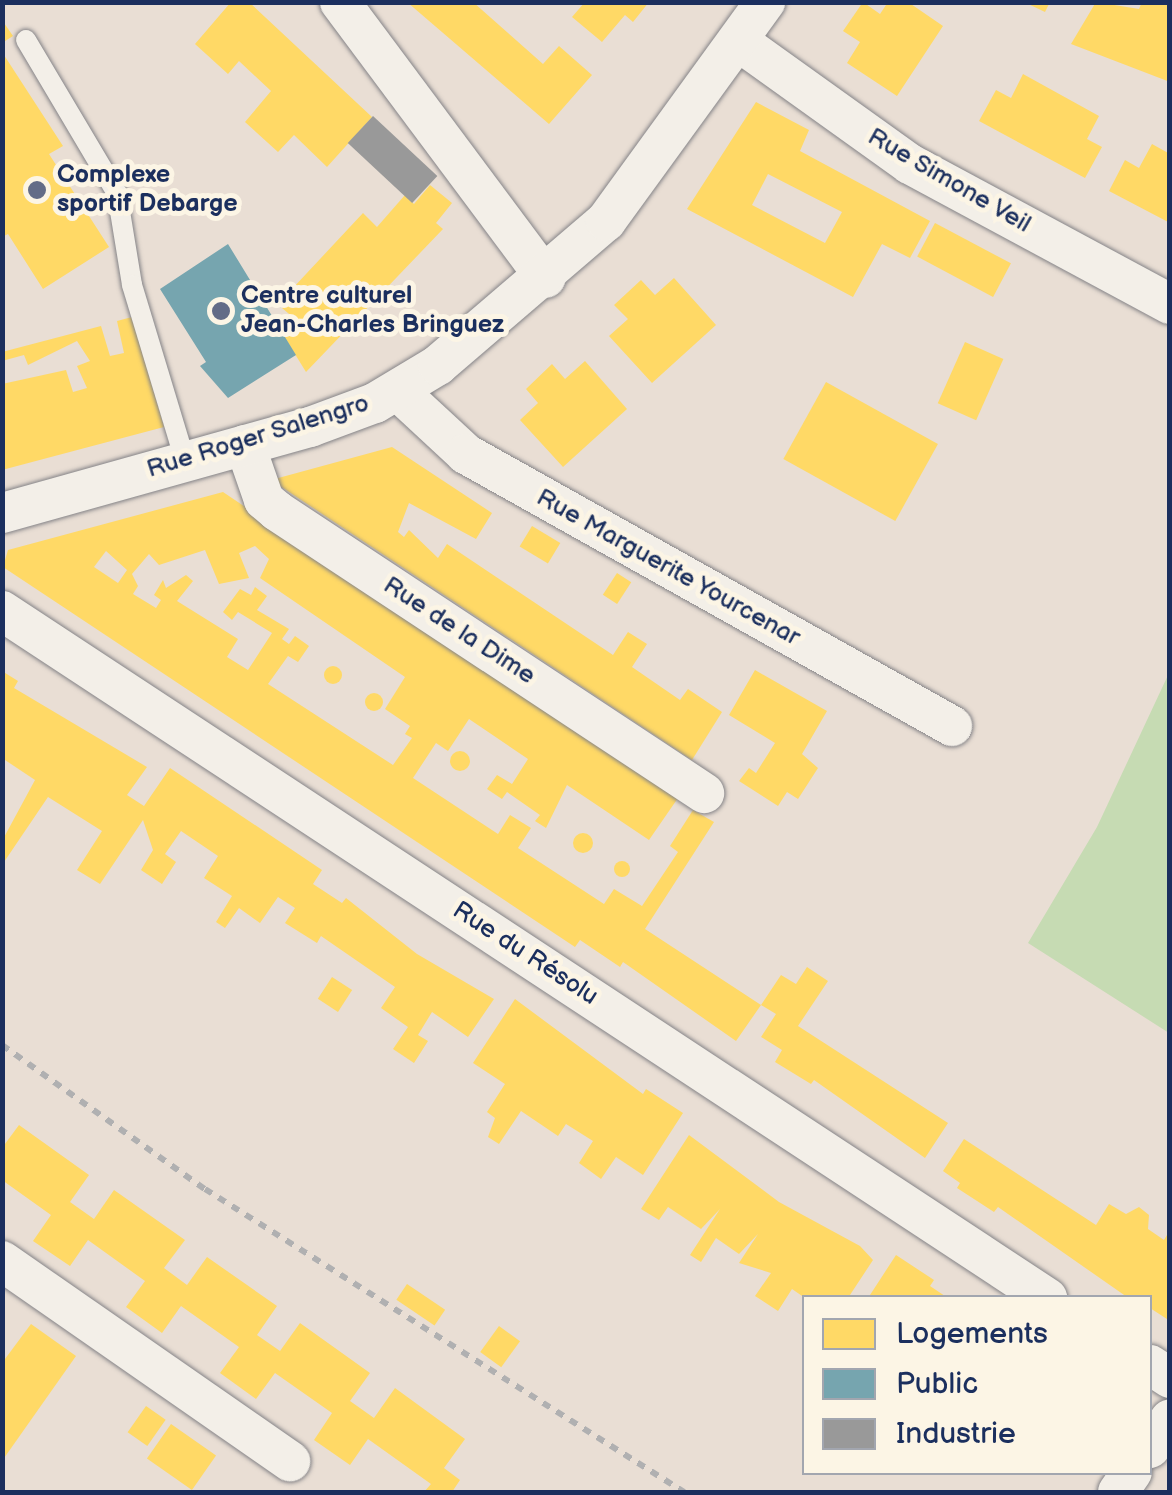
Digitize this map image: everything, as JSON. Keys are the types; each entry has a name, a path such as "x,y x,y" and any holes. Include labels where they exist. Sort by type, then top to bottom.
{"street":[{"path":"340,2 546,278"},
{"name":"Rue Roger Salengro","path":"2,513 245,445 398,390 546,278 642,177 765,2"},
{"name":"Rue Simone Veil","path":"738,42 910,164 1170,304"},
{"name":"Rue Marguerite Yourcenar","path":"398,390 466,454 952,726"},
{"name":"Rue de la Dime","path":"245,445 264,500 277,511 704,793"},
{"name":"Rue du Résolu","path":"2,611 1042,1295"},
{"path":"2,1261 290,1460"},
{"path":"1152,1445 1170,1420"}],"lane":[{"path":"26,40 117,193 132,285 185,461"}],"path":[{"path":"2,1045 205,1189 684,1492"}],"green space":[{"path":"1169,673 1169,1033 1028,943 1097,827"}],"building: Logements":[{"path":"231,2 249,2 372,117 327,167 294,135 278,152 245,122 271,91 239,61 228,74 195,44"},
{"path":"407,2 473,2 543,64 559,46 592,75 549,124"},
{"path":"585,2 649,2 633,22 625,15 602,42 572,17"},
{"path":"863,2 880,14 888,2 908,2 943,26 897,96 847,63 860,42 843,31"},
{"path":"1024,2 1050,2 1045,12"},
{"path":"1096,2 1139,9 1142,2 1170,2 1170,82 1071,44"},
{"path":"2,20 13,36 2,43"},
{"name":"Complexe sportif Debarge","path":"2,52 63,146 49,154 109,247 43,289 8,234 2,237"},
{"path":"1023,74 1099,116 1087,139 1102,147 1085,178 979,121 996,90 1011,98"},
{"path":"756,102 809,130 800,151 930,221 910,258 882,244 853,297 687,209","holes":["768,174 842,212 825,243 752,205"]},
{"path":"1152,144 1170,154 1170,223 1109,191 1125,160 1139,168"},
{"path":"430,185 452,203 436,223 443,229 306,372 282,333 295,319 282,308 297,293 292,289 363,213 377,227 405,195 414,204"},
{"path":"935,223 1011,263 993,297 917,257"},
{"path":"674,278 716,325 652,383 609,336 628,319 614,305 641,280 655,295"},
{"path":"132,317 164,427 2,470 2,384 66,370 73,392 87,388 77,366 90,361 77,341 28,365 24,355 2,361 2,352 101,326 110,356 124,353 117,321"},
{"path":"965,342 1003,359 976,420 938,403"},
{"path":"585,361 627,409 563,467 520,420 538,403 526,389 552,364 565,379"},
{"path":"826,382 938,444 895,521 783,459"},
{"path":"392,447 492,513 476,539 409,503 398,532 404,537 409,530 438,558 447,544 613,655 628,632 647,644 632,667 680,700 688,689 722,712 692,760 271,480"},
{"path":"223,492 678,798 649,840 567,785 546,828 535,821 540,815 507,792 502,799 487,789 497,775 512,784 528,759 469,719 448,751 436,743 413,778 498,834 510,815 531,828 518,848 604,904 614,889 642,906 678,852 670,846 693,810 714,822 645,929 761,1005 736,1041 623,962 620,967 580,940 575,947 3,567 8,550","holes":["255,546 269,559 260,578 405,677 385,709 410,726 405,734 412,738 393,765 268,684 288,656 298,662 309,646 295,636 289,644 282,639 289,629 257,610 267,596 255,587 251,595 240,589 223,612 232,620 238,612 272,633 248,670 227,657 238,639 177,601 193,581 186,575 166,588 163,580 154,595 161,600 156,608 133,594 138,586 132,574 149,554 159,565 205,550 219,584 249,578 239,553","106,551 127,570 118,583 94,567"]},
{"path":"532,526 560,543 548,564 520,547"},
{"path":"617,573 631,582 617,604 603,595"},
{"path":"333,666 342,675 333,684 324,675"},
{"path":"755,670 827,711 802,754 818,768 798,799 787,792 778,806 739,781 749,768 756,773 775,743 729,715"},
{"path":"2,671 18,681 14,688 147,767 127,795 144,806 170,768 322,870 313,884 342,903 346,898 417,954 494,999 468,1037 432,1012 418,1035 428,1041 414,1063 393,1049 408,1027 381,1008 395,987 321,936 317,943 285,923 295,908 278,897 260,923 239,908 225,928 216,922 232,896 204,878 218,856 181,831 165,854 176,862 162,884 141,870 153,850 143,820 100,884 77,870 102,831 48,797 2,865 2,841 35,780 2,758"},
{"path":"374,693 383,702 374,711 365,702"},
{"path":"460,751 470,761 460,771 450,761"},
{"path":"583,833 593,843 583,853 573,843"},
{"path":"622,861 630,869 622,877 614,869"},
{"path":"807,967 828,981 798,1026 948,1123 925,1158 814,1080 811,1084 775,1062 782,1050 761,1037 776,1014 761,1005 781,975 796,984"},
{"path":"332,977 352,990 338,1012 318,999"},
{"path":"515,999 643,1094 646,1089 683,1113 643,1175 616,1157 601,1179 579,1163 593,1141 566,1124 558,1136 521,1111 499,1144 488,1137 495,1118 487,1112 505,1084 473,1063"},
{"path":"19,1125 89,1175 70,1202 94,1219 114,1190 185,1240 164,1268 187,1285 207,1257 277,1306 257,1335 280,1351 300,1323 370,1373 350,1401 374,1418 395,1388 465,1439 444,1468 460,1480 452,1492 424,1492 431,1484 368,1439 350,1465 314,1440 332,1413 275,1373 256,1399 220,1373 239,1347 181,1306 162,1333 126,1307 145,1281 88,1240 70,1266 33,1241 51,1215 2,1180 2,1148"},
{"path":"689,1135 779,1202 860,1246 873,1260 850,1295 802,1296 792,1289 778,1311 755,1296 771,1273 739,1263 758,1234 739,1254 716,1238 701,1262 690,1255 720,1209 701,1229 668,1207 659,1220 641,1209"},
{"path":"964,1139 1096,1225 1109,1204 1126,1214 1139,1207 1149,1215 1148,1229 1164,1240 1170,1230 1170,1321 1152,1309 1152,1295 1124,1295 998,1207 994,1212 957,1188 960,1183 943,1171"},
{"path":"896,1255 934,1280 930,1286 944,1295 870,1295"},
{"path":"407,1284 445,1310 435,1325 396,1300"},
{"path":"31,1324 76,1356 2,1461 2,1363"},
{"path":"499,1326 520,1341 501,1367 480,1352"},
{"path":"146,1406 166,1420 147,1446 128,1432"},
{"path":"171,1424 216,1456 192,1490 147,1458"}],"building: Public":[{"name":"Centre culturel Jean-Charles Bringuez","path":"228,244 296,355 228,398 200,366 206,362 160,289"}],"building: Industrie":[{"path":"373,116 437,176 412,203 348,143"}],"place":[{"name":"Complexe sportif Debarge","path":"37,190"},
{"name":"Centre culturel Jean-Charles Bringuez","path":"221,311"}]}
